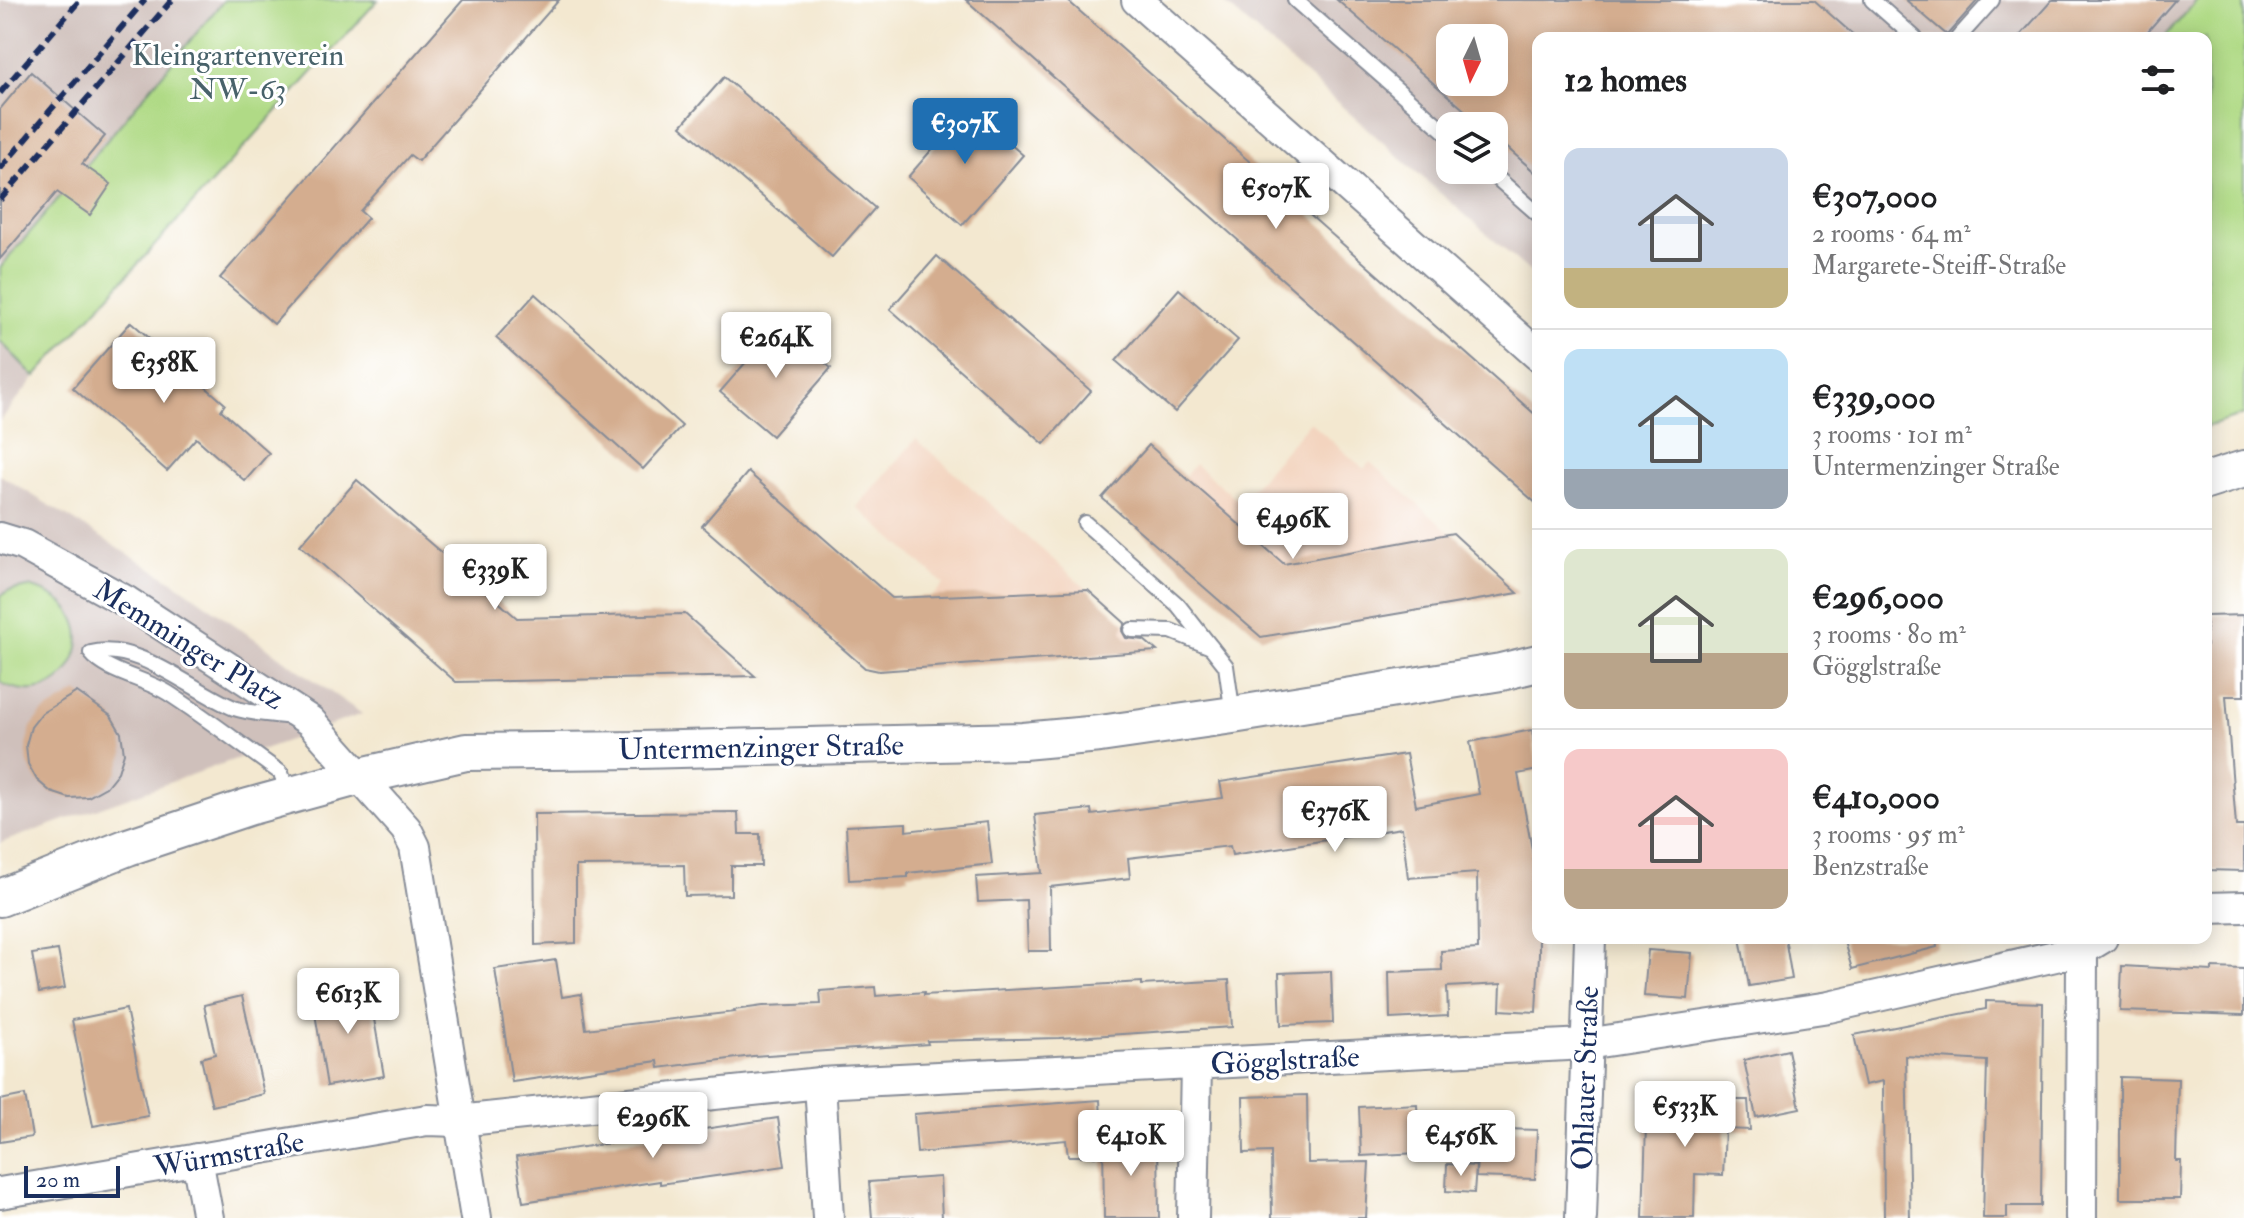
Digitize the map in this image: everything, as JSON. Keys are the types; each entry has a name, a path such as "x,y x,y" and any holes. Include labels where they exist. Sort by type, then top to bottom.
{"street":[{"path":"1137,0 1532,350"},
{"path":"2212,479 2244,469"},
{"name":"Memminger Platz","path":"0,538 23,545 127,602 310,721 406,829 415,847 476,1218"},
{"name":"Untermenzinger Straße","path":"0,898 128,847 248,807 361,776 466,752 1023,741 1100,734 1233,715 1532,664"},
{"path":"2212,908 2244,907"},
{"name":"Ohlauer Straße","path":"1581,1218 1590,944"},
{"path":"2081,1218 2092,944"},
{"name":"Gögglstraße","path":"458,1121 820,1083 1586,1044 1829,1007 2092,944"},
{"path":"1193,1218 1196,1065"},
{"path":"820,1083 828,1218"},
{"name":"Würmstraße","path":"0,1193 427,1120 458,1121"},
{"path":"197,1159 208,1218"}],"lane":[{"path":"1295,0 1436,124"},
{"path":"1872,0 1908,32"},
{"path":"1963,32 1992,0"},
{"path":"1504,184 1532,209"},
{"path":"1085,523 1178,605 1226,666 1233,715"},
{"path":"1132,630 1171,631 1211,647"},
{"path":"289,796 281,773 166,693 138,677 100,665 91,653 105,650 170,671 235,708 310,721"}],"shaded area":[{"path":"0,0 224,0 0,268"},
{"path":"1221,0 2197,0 2169,32 1532,32 1532,274"},
{"path":"0,341 35,377 0,421"},
{"path":"1310,422 1364,469 1370,462 1518,593 1261,637 1139,530 1195,464 1240,502"},
{"path":"916,439 1157,651 879,671 865,668 944,584 857,507"},
{"path":"0,475 174,582 362,714 0,843"}],"green space":[{"name":"Kleingartenverein NW-63","path":"224,0 378,0 35,377 0,341 0,268"},
{"path":"2197,0 2244,0 2244,415 2212,425 2212,32 2169,32"},
{"path":"28,587 57,599 73,616 79,637 75,657 64,675 47,687 25,690 0,682 0,596"}],"building":[{"path":"463,0 559,0 418,161 410,155 360,211 368,218 274,324 220,278"},
{"path":"966,0 1067,0 1532,412 1532,500"},
{"path":"1337,0 1814,0 1850,32 1532,32 1532,170 1508,148 1508,112 1467,112 1448,96 1508,96 1508,24 1436,24 1436,85"},
{"path":"1906,0 1978,0 1950,32 1943,32"},
{"path":"2052,0 2175,0 2147,32 2023,32"},
{"path":"31,72 105,136 82,164 111,184 90,215 57,192 0,259 0,109"},
{"path":"724,77 875,208 832,257 681,126"},
{"path":"968,108 1023,155 962,225 908,177"},
{"path":"937,256 1091,391 1044,444 890,309"},
{"path":"1179,289 1238,340 1175,412 1116,361"},
{"path":"535,294 682,426 643,469 496,338"},
{"path":"131,322 225,404 221,410 269,453 245,481 196,438 167,471 73,388"},
{"path":"779,324 831,368 772,436 720,392"},
{"path":"1149,445 1284,564 1453,533 1518,593 1261,637 1102,498"},
{"path":"748,472 892,598 1088,590 1125,623 1122,631 1126,638 1144,640 1157,651 879,671 865,668 702,526"},
{"path":"357,480 517,618 685,614 755,676 456,682 300,545"},
{"path":"2244,615 2244,696 2226,696 2236,826 2244,826 2244,871 2212,870 2212,616"},
{"path":"77,692 111,716 121,733 124,753 118,772 106,787 88,797 69,798 51,792 37,780 28,764 26,745 31,727 42,713"},
{"path":"1532,730 1532,771 1518,774 1532,849 1532,944 1539,944 1536,1012 1500,1010 1501,984 1447,987 1448,1016 1390,1019 1389,972 1442,970 1441,951 1478,949 1477,873 1408,878 1402,828 1232,855 1230,846 1128,858 1130,878 1050,887 1051,951 1028,951 1026,900 978,902 976,877 1042,873 1035,815 1091,809 1092,815 1223,798 1220,782 1406,754 1416,806 1479,794 1470,742"},
{"path":"738,812 739,834 760,834 761,866 731,866 731,895 685,896 684,865 576,866 576,943 535,945 534,814"},
{"path":"987,822 992,864 908,873 908,877 849,880 846,826 906,823 906,831"},
{"path":"1741,944 1786,944 1792,979 1749,986"},
{"path":"1845,944 1937,944 1937,947 1852,969"},
{"path":"58,950 65,988 39,993 32,954"},
{"path":"1648,950 1692,953 1688,999 1644,996"},
{"path":"556,960 562,997 581,994 586,1029 763,1006 821,1004 820,991 875,987 876,996 924,992 924,995 1229,980 1232,1027 1059,1038 927,1041 928,1044 753,1056 659,1068 658,1061 512,1082 495,969"},
{"path":"2122,966 2212,971 2212,968 2244,969 2244,1015 2120,1011"},
{"path":"1331,971 1333,1023 1281,1025 1279,973"},
{"path":"368,985 384,1076 327,1086 312,995"},
{"path":"242,996 264,1094 212,1106 201,1058 215,1054 204,1005"},
{"path":"1986,1001 2043,1003 2041,1206 2007,1206 2007,1218 1983,1218 1987,1061 1906,1056 1910,1218 1884,1218 1883,1081 1865,1085 1854,1035 1986,1009"},
{"path":"126,1009 148,1116 93,1126 72,1020"},
{"path":"1788,1050 1800,1108 1756,1117 1744,1060"},
{"path":"2120,1077 2178,1079 2176,1161 2181,1161 2180,1199 2120,1199"},
{"path":"1647,1094 1699,1095 1698,1100 1748,1100 1750,1130 1725,1129 1723,1175 1695,1174 1694,1218 1643,1218"},
{"path":"25,1095 32,1137 0,1142 0,1100"},
{"path":"1307,1095 1308,1163 1369,1162 1366,1218 1272,1218 1271,1152 1244,1153 1243,1097"},
{"path":"1100,1100 1103,1156 1068,1156 1066,1140 917,1153 914,1114"},
{"path":"1417,1104 1419,1153 1361,1156 1359,1107"},
{"path":"778,1118 785,1166 523,1202 516,1157"},
{"path":"1478,1128 1537,1130 1535,1179 1476,1177"},
{"path":"1103,1138 1158,1138 1159,1218 1104,1218"},
{"path":"1447,1164 1476,1166 1474,1193 1446,1191"},
{"path":"940,1177 942,1218 872,1218 869,1182"}],"railway":[{"path":"0,93 80,0"},
{"path":"0,169 145,0"},
{"path":"0,200 172,0"}]}
